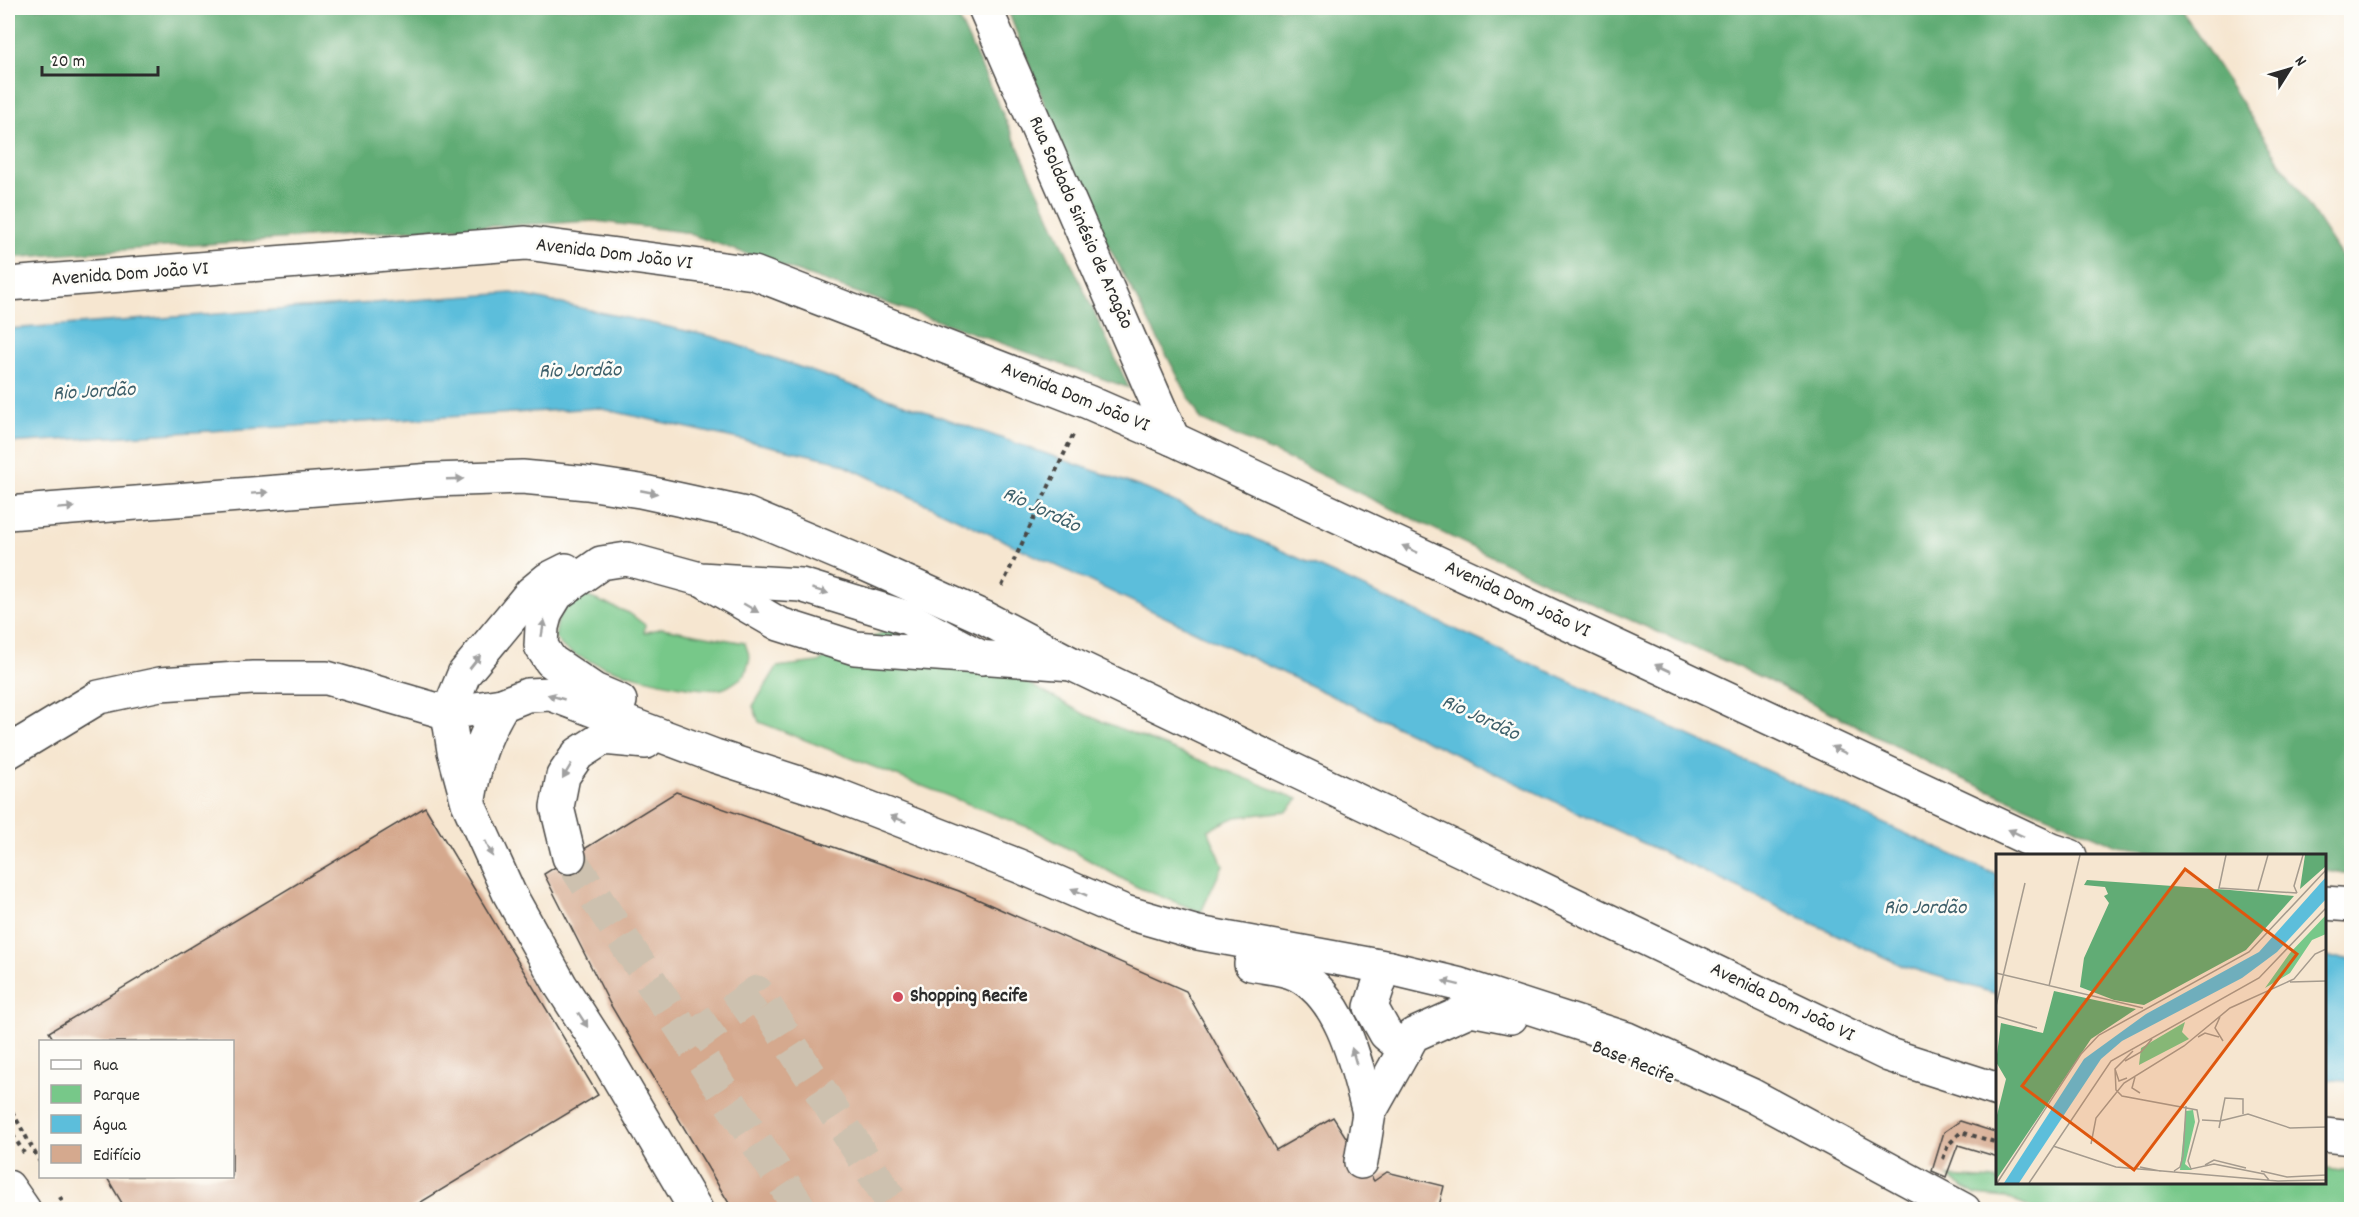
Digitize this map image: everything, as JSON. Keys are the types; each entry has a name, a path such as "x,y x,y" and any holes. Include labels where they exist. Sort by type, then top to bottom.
{"main road":[{"name":"Rua Soldado Sinésio de Aragão","path":"985,8 1173,439"},
{"name":"Avenida Dom João VI","path":"8,284 526,243 754,273 1088,402 1173,439 2052,850 2066,854"},
{"name":"Avenida Dom João VI","path":"8,513 432,480 522,477 598,484 663,495 746,514 985,618 1072,664 1889,1055 1996,1089"},
{"path":"696,1209 601,1048 561,986 509,893 468,803 454,751 448,713 465,674 531,593 548,579 567,569 627,559 700,579 801,585 908,618 982,658"},
{"path":"601,563 557,594 546,612 542,627 541,646 551,661 594,690 836,795 1019,866 1125,912 1198,933 1390,968 1457,984 1627,1039 1751,1095 1964,1209"},
{"path":"700,579 779,624 855,648 1072,664"},
{"path":"8,752 99,697 160,684 252,678 327,678 448,713 502,705 527,695 551,694 715,756 836,795"},
{"path":"468,803 475,765 487,730 502,705"},
{"path":"569,857 557,807 562,776 578,754 603,738 638,740 715,756"},
{"path":"2326,903 2352,905"},
{"name":"Base Recife","path":"1125,912 1189,949 1296,974 1327,998 1350,1042 1369,1113"},
{"path":"1390,968 1381,977 1371,1007 1386,1034 1405,1050"},
{"name":"Base Recife","path":"1361,1162 1369,1113 1413,1035 1471,1009 1506,1016 1580,1042 1722,1100 1804,1140 1921,1209"},
{"path":"2326,1135 2352,1138"},
{"path":"8,1187 24,1209"}],"path":[{"path":"1004,581 1068,446"},
{"path":"8,1104 39,1160"}],"green space":[{"path":"8,8 954,8 1129,388 684,232 595,221 378,232 8,258"},
{"path":"1007,8 2180,8 2351,271 2351,874 2326,871 2326,854 2180,854 2118,846 1942,770 1766,679 1566,592 1286,458 1201,420 1077,187"},
{"path":"586,596 629,613 645,625 644,633 662,628 745,643 750,658 745,675 721,689 687,687 640,677 577,655 564,648 555,637 558,619 567,604"},
{"path":"888,630 982,658 1086,715 1298,799 1287,811 1236,817 1208,830 1223,865 1201,912 1137,887 1035,830 759,722 753,706 777,667 818,662"},
{"path":"2326,1169 2351,1172 2351,1209 2033,1209 2006,1198 1976,1195 1948,1177 1996,1180 1996,1184 2114,1188 2132,1184 2326,1184"}],"water":[{"name":"Rio Jordão","path":"512,293 714,337 1146,489 1996,875 1996,994 1903,966 833,460 598,408 8,443 8,329"},
{"path":"2326,957 2351,959 2351,1082 2326,1079"}],"building":[{"name":"Shopping Recife","path":"676,792 959,891 1186,991 1276,1150 1333,1117 1374,1181 1387,1172 1444,1186 1438,1210 733,1210 610,1004 544,874"},
{"path":"425,807 598,1095 408,1210 126,1210 107,1178 234,1178 234,1040 54,1040 49,1032"},
{"path":"1960,1121 1996,1132 1996,1156 1958,1145 1946,1177 1932,1171 1944,1132"}],"tunnel":[{"path":"569,857 801,1210"},
{"path":"691,1039 757,992 897,1210"}],"place":[{"name":"Shopping Recife","path":"898,997"}]}
